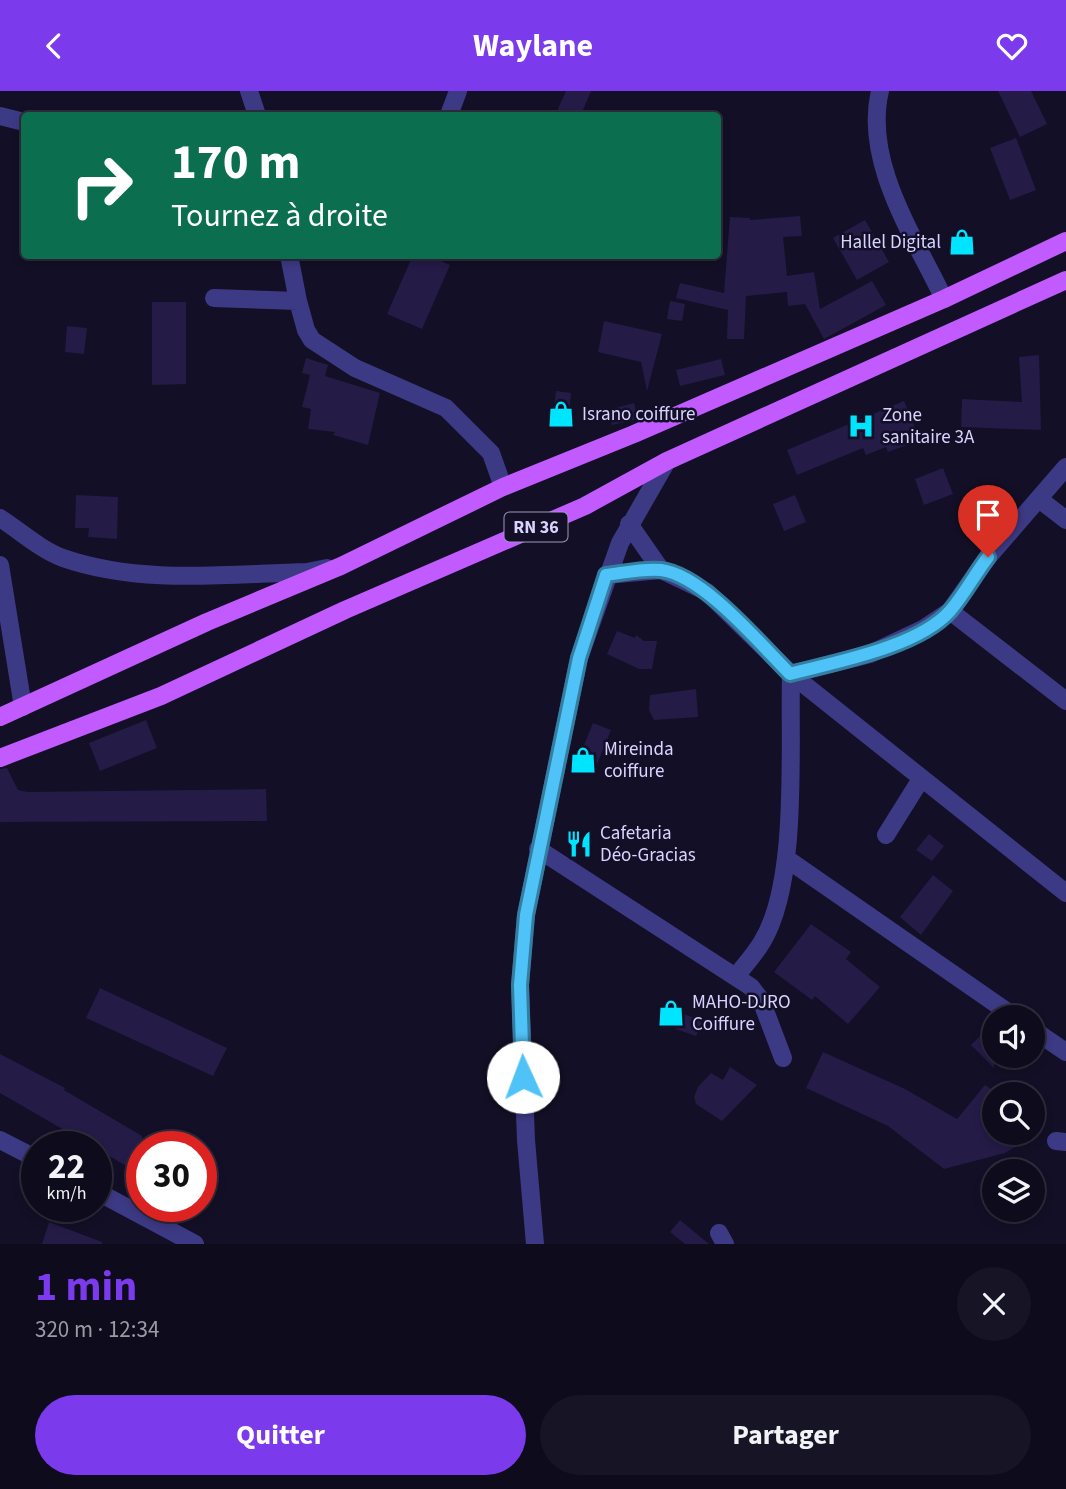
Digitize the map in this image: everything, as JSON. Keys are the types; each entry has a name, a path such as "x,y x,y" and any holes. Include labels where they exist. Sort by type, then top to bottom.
{"main road":[{"name":"RN 36","path":"0,717 206,622 341,566 503,487 635,434 944,299 1066,241"},
{"name":"RN 36","path":"0,758 160,696 345,610 585,506 667,461 1066,280"}],"street":[{"path":"249,91 256,112"},
{"path":"450,112 458,91"},
{"path":"880,91 877,143 889,188 944,299"},
{"path":"0,116 21,121"},
{"path":"291,259 298,301 306,330 312,340 338,359 446,408 491,453 503,487"},
{"path":"214,298 298,301"},
{"path":"529,1242 520,985 521,950 538,849 579,658 606,575 629,524 667,461"},
{"path":"790,674 870,655 923,629 950,611 988,557 1066,467"},
{"path":"1038,499 1066,520"},
{"path":"0,518 61,557 111,571 152,576 307,572 341,566"},
{"path":"629,524 661,570 707,592 790,674 1066,893"},
{"path":"0,565 23,708"},
{"path":"606,575 661,570"},
{"path":"950,611 1066,701"},
{"path":"736,976 763,942 778,903 787,859 790,674"},
{"path":"886,835 921,779"},
{"path":"538,849 634,914 751,987 761,1000 783,1058"},
{"path":"787,859 998,1005"},
{"path":"1045,1037 1066,1052"},
{"path":"0,1140 21,1151"},
{"path":"112,1200 195,1244"}],"building":[{"path":"566,91 591,91 582,112 557,111"},
{"path":"998,91 1031,91 1047,124 1020,137"},
{"path":"1016,138 1036,190 1010,200 990,148"},
{"path":"800,216 802,236 783,237 787,276 814,272 820,309 872,281 886,305 824,339 805,304 788,306 787,292 746,296 744,339 727,339 728,310 676,298 680,283 724,293 730,217 750,220"},
{"path":"865,220 889,262 857,280 833,238"},
{"path":"411,259 436,259 450,265 422,329 387,314"},
{"path":"670,301 685,304 682,321 667,319"},
{"path":"152,302 186,302 186,384 152,385"},
{"path":"604,321 662,334 647,391 641,362 598,352"},
{"path":"67,326 87,328 84,354 65,352"},
{"path":"1039,355 1041,430 961,427 962,399 1022,402 1019,357"},
{"path":"306,358 328,365 325,376 380,393 368,445 333,435 335,432 308,429 311,409 302,407 310,375 302,373"},
{"path":"721,359 725,375 680,386 676,370"},
{"path":"556,391 571,393 569,416 553,414"},
{"path":"904,401 915,428 906,432 910,444 888,452 886,447 866,455 863,448 797,475 787,450"},
{"path":"634,403 638,419 612,425 608,410"},
{"path":"943,468 953,494 924,505 915,479"},
{"path":"76,495 118,497 117,539 88,537 89,528 75,528"},
{"path":"795,495 806,522 784,531 773,504"},
{"path":"617,631 635,638 636,635 644,641 657,641 652,669 639,669 607,654"},
{"path":"696,689 698,717 654,720 649,710 650,695"},
{"path":"146,720 157,748 100,771 89,743"},
{"path":"593,723 611,730 593,774 575,767"},
{"path":"7,768 18,790 27,792 266,789 267,821 0,822 0,769"},
{"path":"929,834 944,846 932,861 916,850"},
{"path":"933,875 953,891 921,935 900,917"},
{"path":"811,924 851,952 846,959 880,987 848,1024 815,996 812,1000 774,972"},
{"path":"100,988 227,1048 213,1076 86,1018"},
{"path":"667,1008 703,1021 696,1036 661,1024"},
{"path":"982,1034 982,1056 971,1045"},
{"path":"823,1052 905,1089 957,1119 982,1089 982,1145 1019,1145 1005,1153 944,1169 888,1126 806,1088"},
{"path":"0,1054 65,1088 64,1090 134,1131 126,1131 126,1166 112,1158 112,1131 66,1131 0,1093"},
{"path":"730,1067 757,1085 722,1121 696,1104 694,1097 698,1087 711,1073 723,1080"},
{"path":"680,1220 709,1244 685,1244 670,1232"},
{"path":"49,1222 102,1242 102,1244 42,1244"}],"place":[{"name":"Hallel Digital","path":"962,242"},
{"name":"Israno coiffure","path":"561,414"},
{"name":"Zone sanitaire 3A","path":"861,426"},
{"name":"Mireinda coiffure","path":"583,760"},
{"name":"Cafetaria Déo-Gracias","path":"579,844"},
{"name":"MAHO-DJRO Coiffure","path":"671,1013"}],"route":[{"path":"523,1077 520,985 526,915 579,658 606,575 661,570 690,582 707,592 790,674 870,655 923,629 950,611 988,557"}]}
